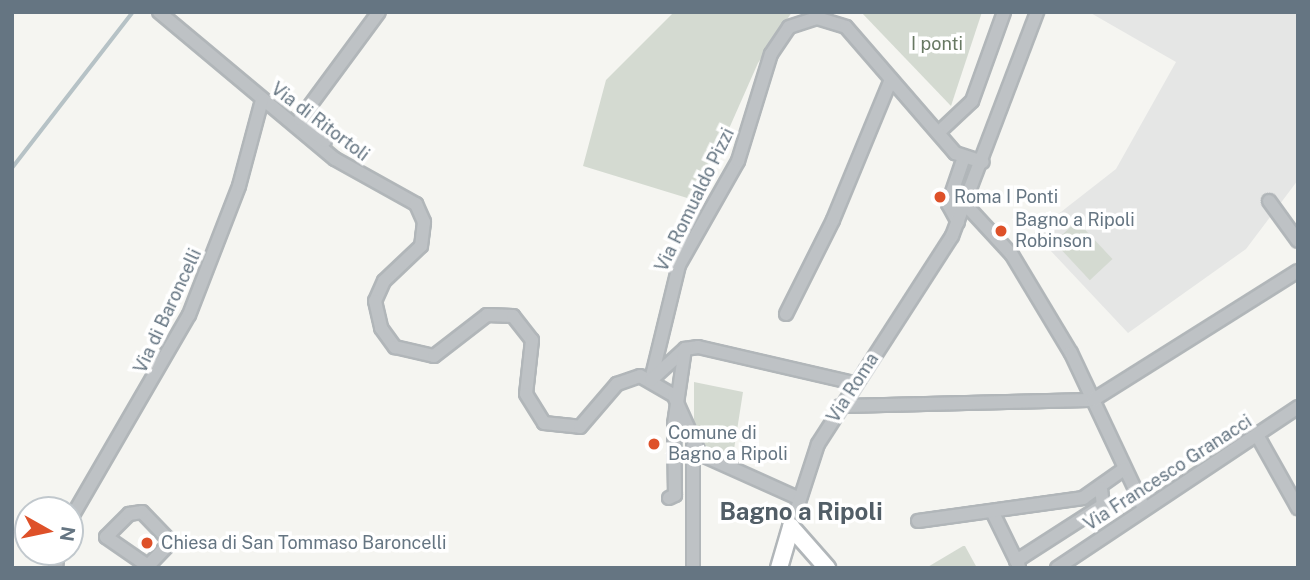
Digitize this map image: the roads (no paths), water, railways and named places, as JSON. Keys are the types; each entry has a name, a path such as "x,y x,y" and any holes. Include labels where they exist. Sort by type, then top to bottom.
{"main road":[{"name":"Via Roma","path":"779,568 791,527"},
{"path":"791,527 827,568"}],"street":[{"name":"Via di Ritortoli","path":"159,12 257,97 335,159 404,194 422,214 421,246 384,281 375,301 395,347 434,356 481,318 513,316 532,340 526,385 531,410 563,430 585,424 625,378 651,380"},
{"path":"335,159 330,145 300,119 379,12"},
{"path":"938,133 972,101 1004,12"},
{"name":"Via Roma","path":"791,527 798,498 840,406 930,275 958,222 1037,12"},
{"name":"Via Romualdo Pizzi","path":"651,380 674,278 738,161 782,33 806,19 832,20 964,157"},
{"path":"786,314 833,220 891,79"},
{"name":"Via di Baroncelli","path":"84,496 190,315 239,186 257,97"},
{"path":"958,222 948,204 964,157 982,162"},
{"path":"1269,201 1298,241"},
{"path":"965,204 1018,265 1093,400 1144,509"},
{"path":"840,406 1093,400 1298,271"},
{"path":"685,349 651,380 678,403 693,446 693,568"},
{"path":"685,349 821,371 854,383"},
{"path":"669,498 675,495 678,403 685,349"},
{"name":"Via Francesco Granacci","path":"1057,568 1298,407"},
{"path":"1256,435 1298,508"},
{"path":"693,446 718,466 798,498"},
{"path":"918,521 1077,500 1101,488 1124,469"},
{"path":"992,511 1018,564 1103,505 1101,488"},
{"path":"142,512 171,542 148,566 106,537 129,514 142,512"}],"waterway":[{"path":"12,168 133,12"}],"place":[{"name":"Roma I Ponti","path":"940,197"},
{"name":"Bagno a Ripoli Robinson","path":"1001,231"},
{"name":"Comune di Bagno a Ripoli","path":"654,444"},
{"name":"Chiesa di San Tommaso Baroncelli","path":"147,543"}],"district":[{"name":"Bagno a Ripoli","path":"801,512"}],"park label":[{"name":"I ponti","path":"937,44"}]}
